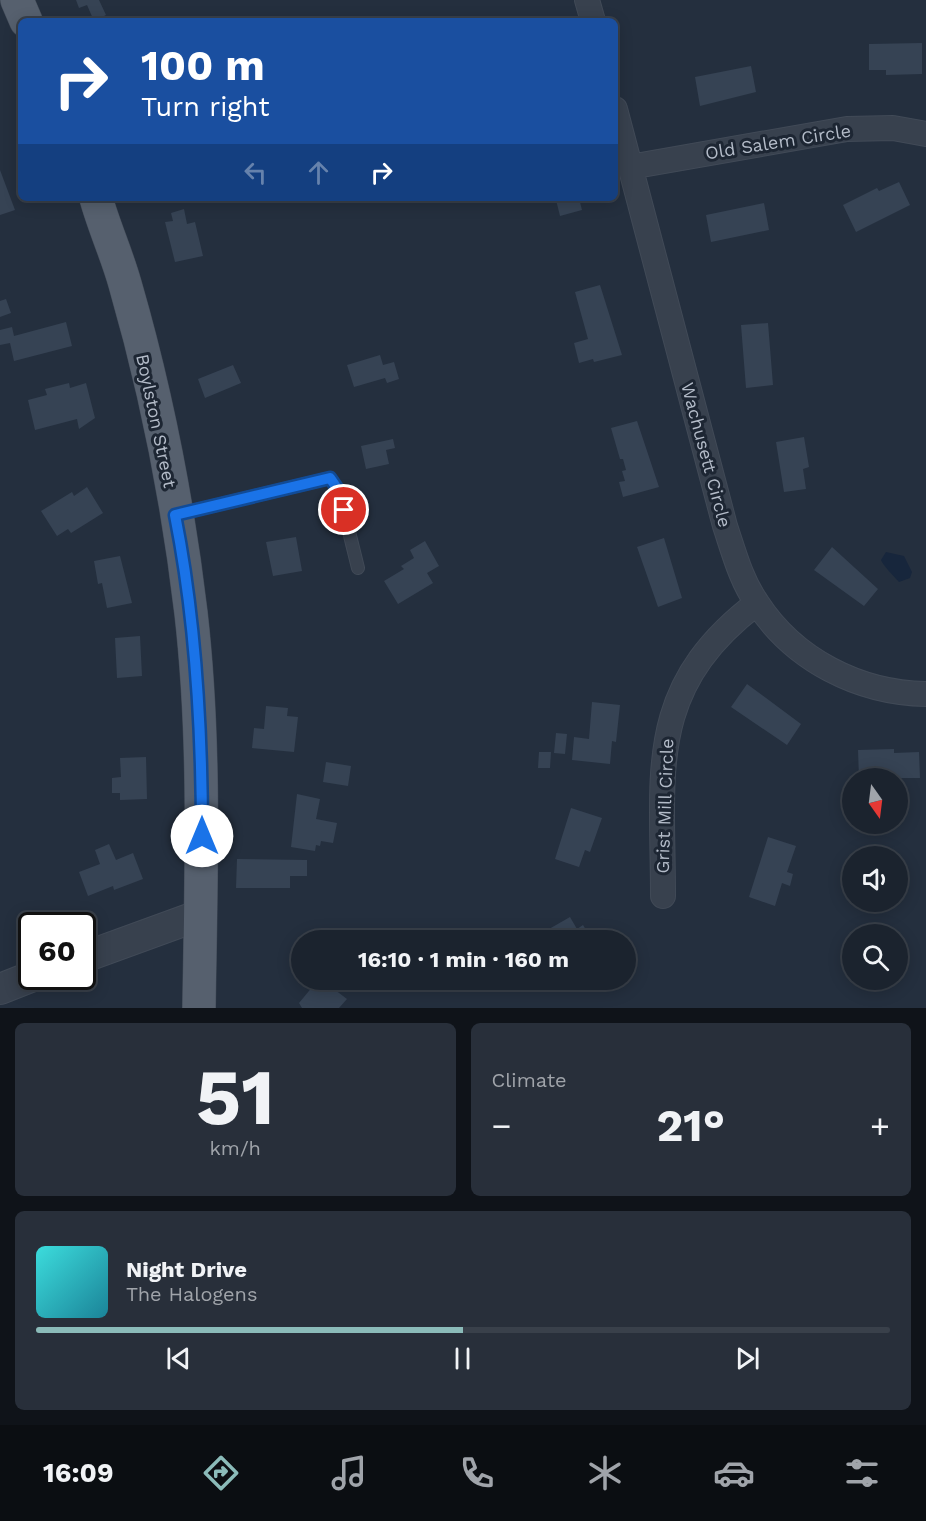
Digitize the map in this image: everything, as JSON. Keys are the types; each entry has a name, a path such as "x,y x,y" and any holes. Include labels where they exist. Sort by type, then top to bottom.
{"main road":[{"path":"17,0 25,18"},
{"name":"Boylston Street","path":"97,201 131,306 160,427 188,593 196,667 202,801 199,1008"}],"street":[{"path":"587,0 591,18"},
{"name":"Wachusett Circle","path":"618,121 725,526 746,586 757,603 792,643 835,672 874,687 926,694"},
{"name":"Old Salem Circle","path":"630,167 847,129 893,128 926,134"},
{"name":"Grist Mill Circle","path":"663,896 663,752 671,716 685,681 705,650 731,623 757,603"},
{"path":"96,953 200,915"},
{"path":"0,989 18,982"}],"lane":[{"path":"175,515 330,478 339,491 358,568"}],"water":[{"path":"886,552 904,556 912,572 910,578 899,582 895,578 881,560"}],"building":[{"path":"76,0 99,0 106,15 93,18 87,5 79,8"},
{"path":"922,43 922,74 886,75 886,70 869,70 869,44"},
{"path":"751,66 756,92 700,106 695,77"},
{"path":"0,170 15,210 0,215"},
{"path":"899,182 910,205 856,232 843,205 877,188 879,191"},
{"path":"556,201 580,201 582,210 560,216"},
{"path":"764,203 769,230 711,242 706,215"},
{"path":"184,209 187,224 195,222 203,256 175,262 165,222 173,221 171,213"},
{"path":"600,285 622,355 579,363 574,343 588,339 575,292"},
{"path":"6,299 11,313 0,317 0,301"},
{"path":"66,322 72,346 14,361 10,343 0,345 0,330 12,327 14,336"},
{"path":"768,323 773,385 746,388 741,325"},
{"path":"380,355 383,365 394,362 399,379 387,383 385,378 354,387 347,365"},
{"path":"233,365 241,383 205,398 198,379"},
{"path":"69,383 70,388 86,383 95,418 79,429 77,419 35,430 28,400 47,395 45,389"},
{"path":"637,421 659,487 623,497 619,482 625,481 622,471 626,470 623,459 620,459 611,428"},
{"path":"804,437 809,467 803,469 806,489 784,492 776,442"},
{"path":"393,439 395,448 386,450 389,464 366,469 361,446"},
{"path":"87,487 103,513 71,533 68,529 57,536 41,511 72,492 74,496"},
{"path":"296,537 302,571 273,576 266,542"},
{"path":"664,538 682,598 658,607 637,547"},
{"path":"425,541 439,566 427,573 433,583 398,604 384,581 404,569 401,566 414,558 410,550"},
{"path":"832,547 878,589 864,606 814,570"},
{"path":"120,556 132,603 107,608 102,583 98,584 94,561"},
{"path":"140,636 142,676 117,678 115,638"},
{"path":"747,684 801,724 787,745 731,707"},
{"path":"592,702 620,705 616,742 612,741 610,764 572,760 574,737 589,739"},
{"path":"266,706 288,708 287,716 298,717 294,752 252,748 254,728 264,729"},
{"path":"556,733 567,734 565,754 554,753"},
{"path":"894,749 894,753 919,752 920,778 908,778 908,768 859,768 858,750"},
{"path":"539,752 551,752 550,768 538,768"},
{"path":"146,757 147,799 120,800 120,793 112,793 112,778 121,777 120,758"},
{"path":"326,762 351,766 348,786 323,782"},
{"path":"297,794 320,799 316,819 337,823 333,843 321,841 320,846 316,845 315,851 291,847"},
{"path":"571,808 602,818 590,852 585,850 579,867 555,859"},
{"path":"768,837 796,846 787,872 793,874 790,886 782,883 775,906 749,897"},
{"path":"109,844 116,860 133,853 143,879 114,890 113,886 88,896 79,872 100,864 95,850"},
{"path":"237,859 307,860 307,876 290,876 290,888 236,888"},
{"path":"570,917 577,929 583,925 586,930 550,930"},
{"path":"310,990 335,990 347,999 339,1008 302,1008 299,1003"}],"route":[{"path":"202,836 194,640 175,515 330,478 339,491 344,510"}]}
